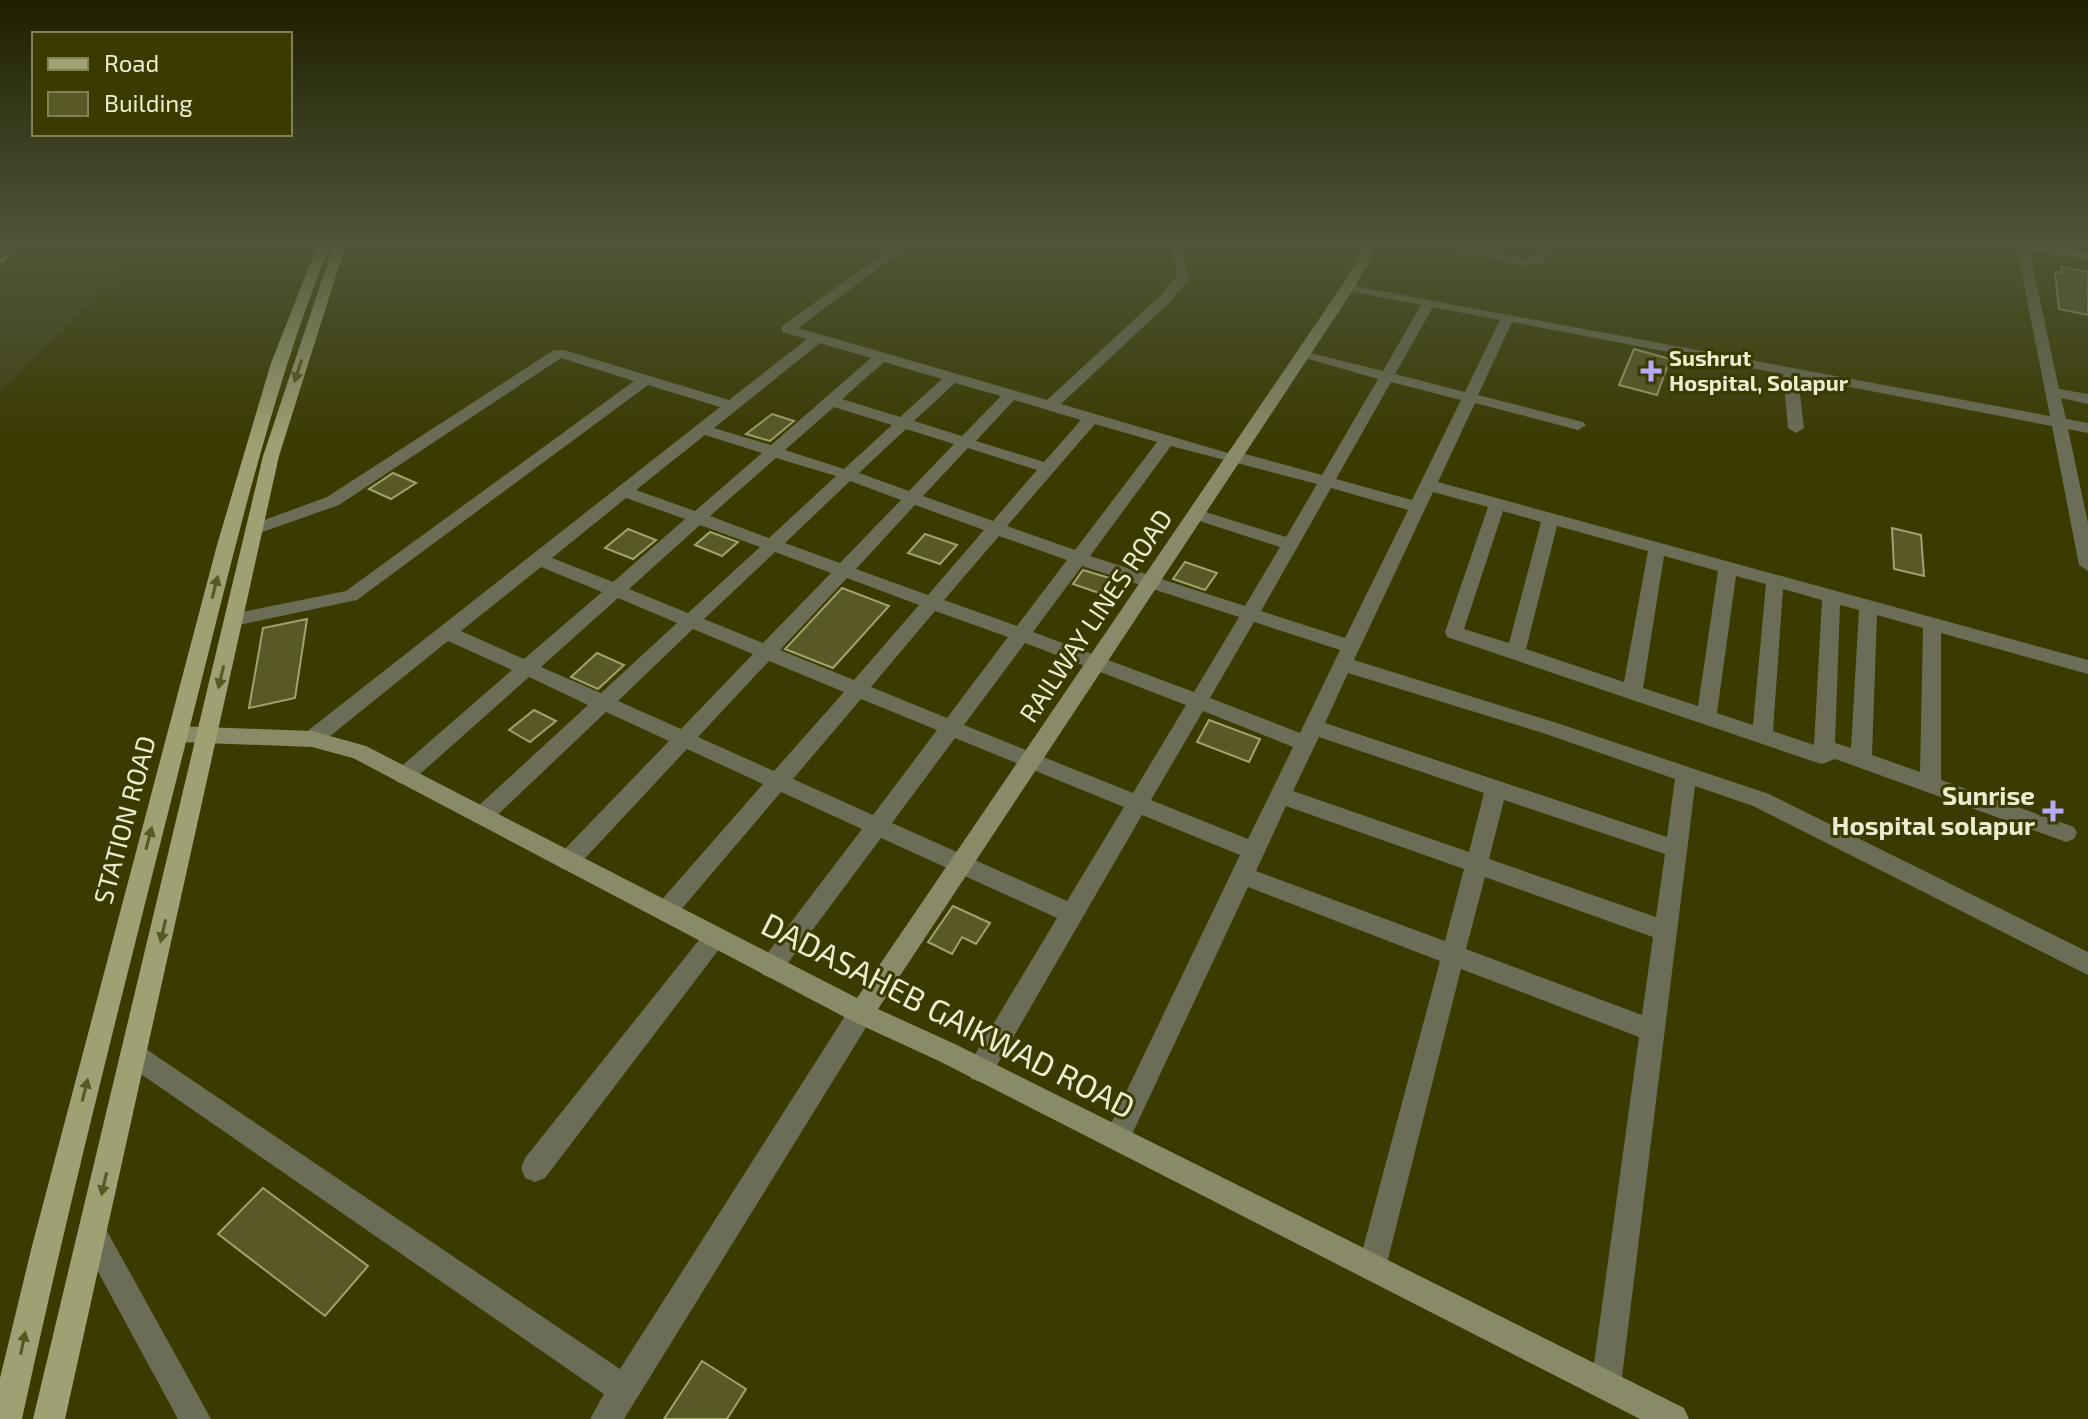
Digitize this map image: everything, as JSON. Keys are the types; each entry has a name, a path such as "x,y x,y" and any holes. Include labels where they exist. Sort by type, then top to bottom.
{"main road":[{"name":"STATION ROAD","path":"6,1419 32,1300 130,908 257,423 299,310"},
{"path":"49,1419 271,456 317,310"}],"street":[{"path":"813,310 787,329 1167,440 1418,507"},
{"path":"1050,406 1151,310"},
{"name":"RAILWAY LINES ROAD","path":"861,1013 1332,310"},
{"path":"980,1070 1250,614 1425,310"},
{"path":"1470,310 2088,428"},
{"path":"2035,310 2088,565"},
{"path":"1117,1138 1508,317"},
{"path":"312,739 817,338"},
{"path":"254,530 333,501 559,353 731,406"},
{"path":"1302,355 1578,425"},
{"path":"404,776 881,357"},
{"path":"1790,370 1796,428"},
{"path":"482,816 952,377"},
{"path":"234,620 351,596 645,380"},
{"path":"2053,392 2088,399"},
{"path":"568,861 1011,394"},
{"path":"831,401 1048,468"},
{"path":"666,911 1091,418"},
{"path":"702,429 848,475 1078,558 1250,614 1347,655 1761,800 2088,964"},
{"path":"771,967 1167,440"},
{"path":"1428,485 2088,667"},
{"path":"623,491 1198,701 1496,789 1677,849"},
{"path":"1497,504 1454,632 1822,756 1831,596"},
{"path":"1196,514 1290,544"},
{"path":"1516,653 1550,518"},
{"path":"1632,692 1657,548"},
{"path":"539,559 1253,851"},
{"path":"1706,717 1728,567"},
{"path":"1762,736 1775,580"},
{"path":"1861,759 1868,606"},
{"path":"1930,784 1932,624"},
{"path":"446,632 1072,914"},
{"name":"DADASAHEB GAIKWAD ROAD","path":"178,734 312,739 359,752 861,1013 1117,1138 1673,1419"},
{"path":"1824,749 1861,759 2066,833"},
{"path":"1606,1385 1686,776"},
{"path":"1372,1267 1496,789"},
{"path":"1280,795 1666,931"},
{"path":"1242,875 1653,1031"},
{"path":"535,1168 715,937"},
{"path":"606,1419 861,1013"},
{"path":"134,1055 624,1390"},
{"path":"93,1234 195,1419"}],"shaded area":[{"path":"0,310 83,310 0,392"}],"building":[{"path":"2065,310 2088,310 2088,315"},
{"path":"1634,349 1670,359 1657,395 1619,385"},
{"path":"772,414 794,421 770,441 746,434"},
{"path":"393,473 416,483 391,499 369,489"},
{"path":"1892,528 1921,535 1924,576 1894,569"},
{"path":"628,529 656,540 633,559 605,548"},
{"path":"710,532 738,542 722,556 695,545"},
{"path":"925,534 957,545 940,564 908,553"},
{"path":"1185,562 1217,573 1205,590 1173,579"},
{"path":"1083,570 1113,579 1102,594 1073,584"},
{"path":"842,588 889,606 833,668 785,649"},
{"path":"307,619 295,698 249,708 263,628"},
{"path":"597,653 624,665 598,689 571,677"},
{"path":"534,710 556,721 530,742 509,730"},
{"path":"1209,720 1260,739 1249,762 1197,742"},
{"path":"953,906 990,923 976,944 962,937 952,954 928,942"},
{"path":"263,1188 368,1266 325,1316 218,1234"},
{"path":"702,1361 746,1389 727,1419 664,1419"}],"place":[{"name":"Sushrut Hospital, Solapur","path":"1651,371"},
{"name":"Sunrise Hospital solapur","path":"2053,811"}]}
